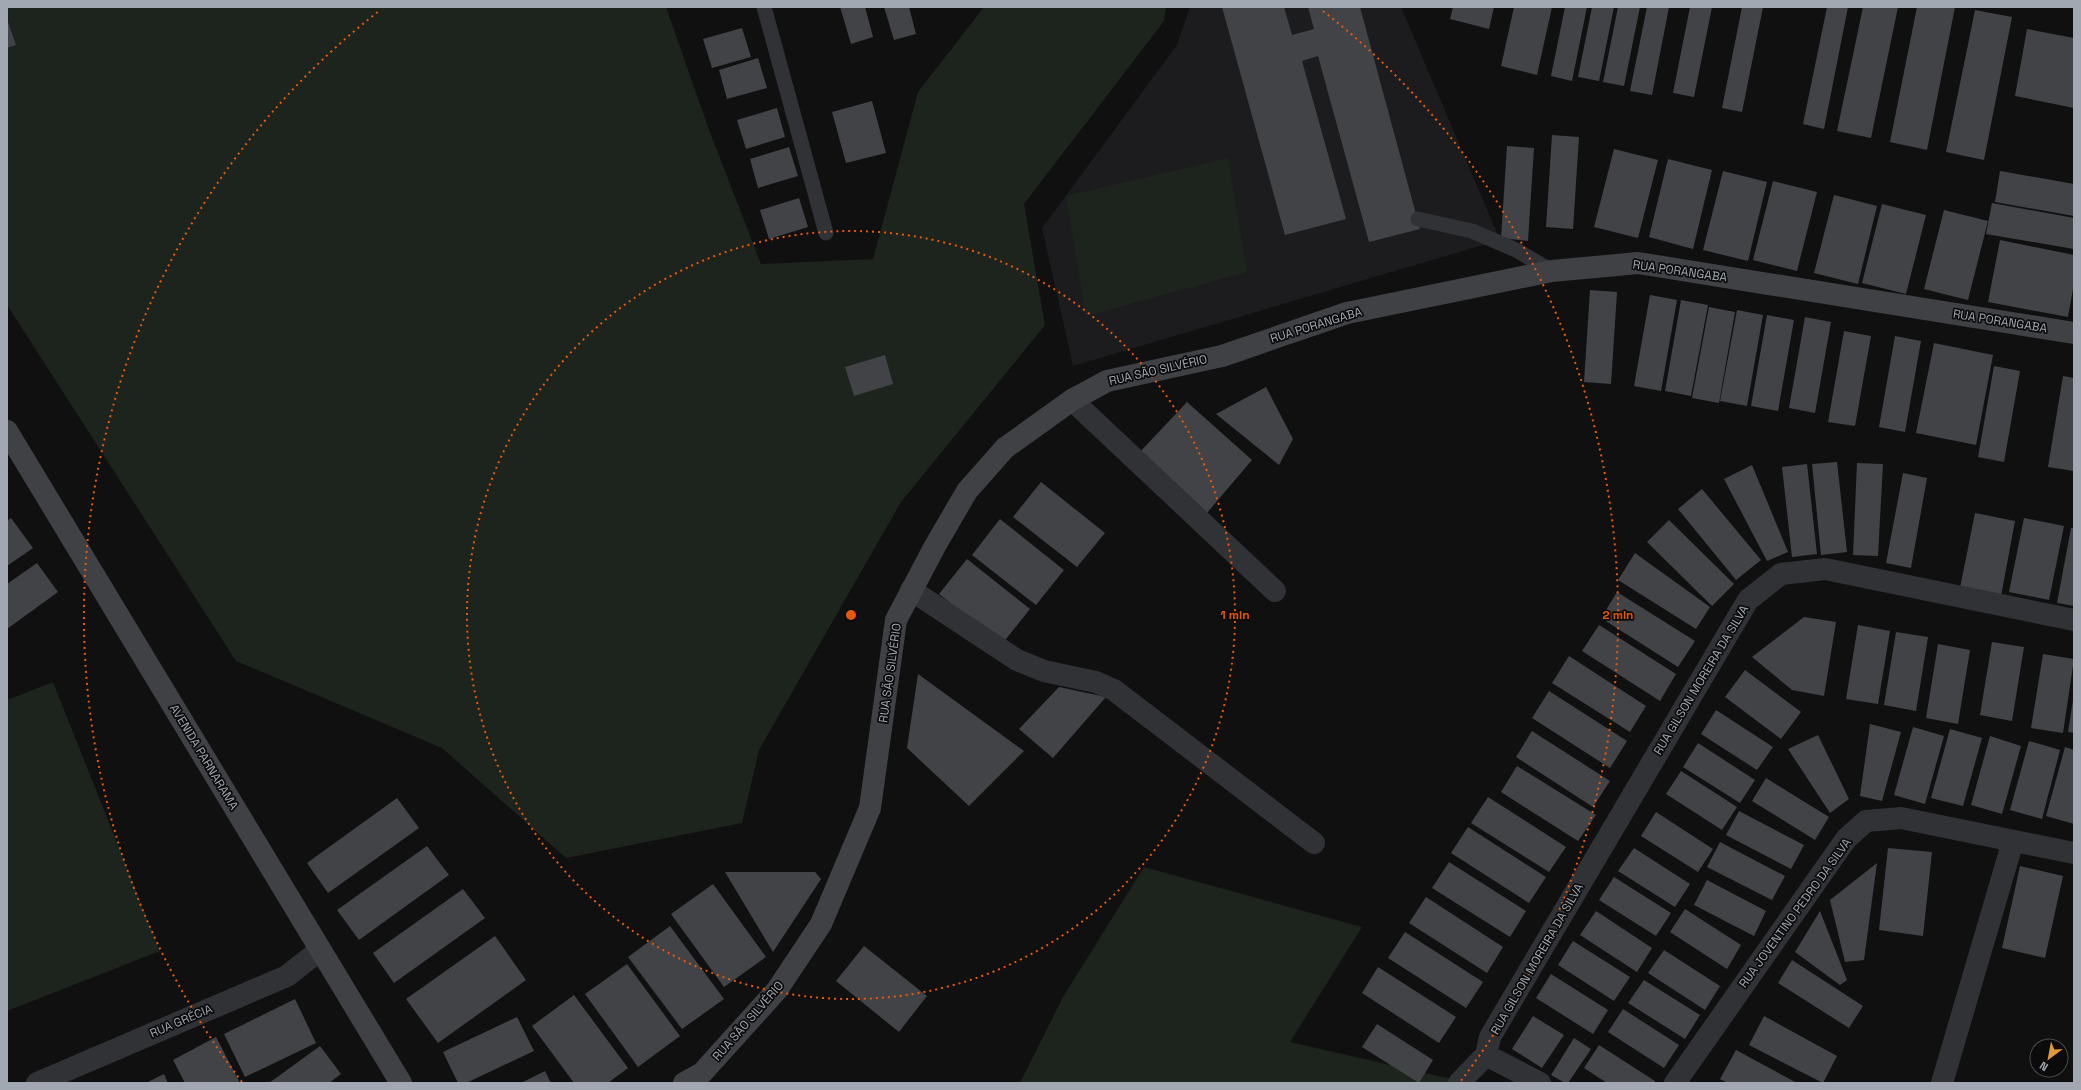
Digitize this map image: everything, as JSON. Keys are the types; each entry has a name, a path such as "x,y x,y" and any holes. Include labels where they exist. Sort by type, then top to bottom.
{"street":[{"name":"RUA PORANGABA","path":"1222,356 1347,313 1552,271 1638,263 2074,333"},
{"name":"RUA SÃO SILVÉRIO","path":"684,1083 702,1073 778,990 821,924 870,808 896,620 967,491 1005,448 1072,400 1107,381 1222,356"},
{"path":"1072,400 1275,591"},
{"name":"AVENIDA PARNARAMA","path":"7,431 320,950 402,1083"},
{"name":"RUA GILSON MOREIRA DA SILVA","path":"1486,1055 1490,1037 1748,600 1781,574 1825,569 2074,620"},
{"path":"912,590 1017,660 1044,671 1096,682 1114,690 1314,843"},
{"name":"RUA JOVENTINO PEDRO DA SILVA","path":"1675,1083 1846,839 1866,821 1901,818 2074,853"},
{"path":"1942,1083 2013,841"},
{"name":"RUA GRÉCIA","path":"37,1083 287,976 320,950"},
{"path":"1459,1083 1486,1055 1540,1083"}],"lane":[{"path":"764,7 826,233"},
{"path":"1418,219 1472,231 1516,250 1552,271"}],"shaded area":[{"path":"7,7 666,7 708,127 761,264 873,259 918,92 984,7 1166,7 1164,21 1024,204 1045,325 901,502 759,750 742,823 566,858 442,748 236,661 7,305"},
{"path":"1190,7 1401,7 1500,240 1073,366 1042,228 1177,45"},
{"path":"1228,158 1247,272 1086,316 1066,196"},
{"path":"53,682 160,951 7,1011 7,700"},
{"path":"1144,867 1362,927 1290,1042 1469,1083 1020,1083 1063,997"}],"building":[{"path":"840,7 865,7 873,37 851,44"},
{"path":"884,7 909,7 916,34 894,40"},
{"path":"1222,7 1284,7 1292,35 1314,29 1308,7 1360,7 1420,229 1369,242 1318,56 1302,61 1346,219 1285,235"},
{"path":"1453,7 1494,7 1489,29 1450,19"},
{"path":"1514,7 1552,7 1537,75 1501,66"},
{"path":"1565,7 1587,7 1572,81 1551,76"},
{"path":"1592,7 1614,7 1599,81 1578,77"},
{"path":"1618,7 1640,7 1624,86 1603,82"},
{"path":"1647,7 1669,7 1652,95 1630,91"},
{"path":"1690,7 1712,7 1694,97 1673,93"},
{"path":"1742,7 1763,7 1742,112 1722,108"},
{"path":"1827,7 1848,7 1824,129 1803,124"},
{"path":"1863,7 1898,7 1871,138 1837,131"},
{"path":"1917,7 1955,7 1927,150 1890,142"},
{"path":"1975,10 2012,17 1984,160 1946,152"},
{"path":"7,19 16,45 7,48"},
{"path":"742,28 751,57 712,68 703,39"},
{"path":"2027,29 2074,38 2074,108 2015,96"},
{"path":"758,58 767,88 727,99 719,70"},
{"path":"872,101 886,153 846,163 832,112"},
{"path":"777,108 785,137 746,149 737,120"},
{"path":"1552,135 1579,137 1573,229 1546,227"},
{"path":"1507,146 1534,148 1528,241 1501,238"},
{"path":"789,147 798,176 758,188 750,159"},
{"path":"1614,149 1658,160 1638,238 1594,227"},
{"path":"1668,159 1712,170 1693,249 1649,237"},
{"path":"1723,171 1767,182 1748,261 1703,250"},
{"path":"2000,171 2074,184 2074,216 1995,202"},
{"path":"1773,181 1817,192 1797,271 1753,260"},
{"path":"1834,195 1877,206 1858,284 1814,273"},
{"path":"799,198 808,227 769,239 760,210"},
{"path":"1992,203 2074,218 2074,249 1986,234"},
{"path":"1882,204 1926,215 1906,294 1862,283"},
{"path":"1944,210 1988,221 1968,300 1924,289"},
{"path":"2000,240 2074,255 2074,283 2068,317 1988,302"},
{"path":"1590,290 1617,292 1611,384 1584,382"},
{"path":"1650,295 1677,300 1661,391 1634,386"},
{"path":"1681,300 1708,305 1691,396 1665,391"},
{"path":"1709,307 1735,312 1719,403 1692,398"},
{"path":"1737,310 1763,315 1747,406 1720,401"},
{"path":"1767,315 1794,320 1778,411 1751,406"},
{"path":"1805,317 1831,322 1815,413 1789,408"},
{"path":"1844,331 1871,336 1855,426 1828,422"},
{"path":"1895,336 1921,341 1905,432 1879,427"},
{"path":"1934,343 1993,355 1976,445 1916,433"},
{"path":"885,355 893,384 854,396 845,367"},
{"path":"1994,366 2020,371 2004,462 1978,457"},
{"path":"2063,376 2074,378 2074,471 2048,467"},
{"path":"1266,387 1293,439 1279,465 1216,414"},
{"path":"1187,402 1252,460 1206,514 1138,454"},
{"path":"1837,462 1847,552 1821,555 1812,464"},
{"path":"1857,463 1883,464 1878,556 1853,555"},
{"path":"1807,464 1817,554 1792,557 1782,467"},
{"path":"1752,465 1788,552 1767,561 1724,479"},
{"path":"1903,473 1927,478 1911,568 1886,563"},
{"path":"1041,482 1105,533 1077,567 1013,517"},
{"path":"1702,489 1761,560 1736,580 1678,509"},
{"path":"1975,513 2015,521 2001,596 1960,588"},
{"path":"11,518 33,548 7,566 7,521"},
{"path":"2024,518 2064,526 2049,600 2009,592"},
{"path":"1000,519 1064,570 1036,605 972,555"},
{"path":"1669,520 1734,584 1712,606 1647,542"},
{"path":"2071,528 2074,528 2074,606 2057,603"},
{"path":"1635,553 1710,607 1696,629 1618,580"},
{"path":"967,559 1030,609 1002,644 939,594"},
{"path":"37,563 58,592 7,629 7,584"},
{"path":"1617,592 1695,641 1678,667 1601,618"},
{"path":"1804,617 1836,622 1824,696 1792,690 1752,657"},
{"path":"1599,625 1676,674 1660,701 1582,651"},
{"path":"1858,625 1890,631 1878,704 1846,699"},
{"path":"1896,632 1928,637 1916,711 1884,705"},
{"path":"1992,642 2024,647 2012,721 1980,715"},
{"path":"1938,644 1970,650 1958,724 1926,718"},
{"path":"2043,654 2074,659 2063,733 2031,728"},
{"path":"1569,656 1646,706 1630,732 1552,683"},
{"path":"1745,670 1801,712 1781,739 1725,697"},
{"path":"918,674 1024,751 969,806 907,748"},
{"path":"1059,687 1106,697 1053,758 1019,729"},
{"path":"1549,691 1627,741 1610,768 1532,718"},
{"path":"2073,700 2074,701 2074,733 2068,732"},
{"path":"1716,710 1773,747 1757,770 1701,734"},
{"path":"1870,724 1901,732 1882,801 1860,796"},
{"path":"1913,727 1944,736 1925,804 1894,795"},
{"path":"1950,729 1982,738 1963,806 1931,798"},
{"path":"1532,731 1610,781 1593,807 1516,757"},
{"path":"1818,735 1849,799 1830,813 1788,749"},
{"path":"1990,736 2021,746 2002,814 1971,805"},
{"path":"2029,741 2060,750 2042,819 2010,810"},
{"path":"1698,743 1755,780 1740,803 1683,767"},
{"path":"2065,747 2074,750 2074,824 2046,816"},
{"path":"1517,766 1596,815 1578,841 1501,792"},
{"path":"1681,771 1737,807 1722,830 1666,794"},
{"path":"1766,778 1829,817 1815,840 1752,801"},
{"path":"1488,797 1566,847 1549,872 1471,823"},
{"path":"397,798 419,828 328,893 307,863"},
{"path":"1739,811 1804,845 1791,869 1726,835"},
{"path":"1656,812 1713,849 1698,872 1641,836"},
{"path":"1468,827 1546,877 1529,903 1451,853"},
{"path":"1720,842 1785,876 1772,900 1707,867"},
{"path":"427,846 449,875 359,940 337,910"},
{"path":"1634,848 1690,884 1675,907 1618,871"},
{"path":"1888,848 1932,852 1923,936 1879,930"},
{"path":"1449,862 1526,911 1510,937 1432,888"},
{"path":"1877,863 1864,960 1845,962 1830,900"},
{"path":"2020,866 2063,876 2045,958 2002,948"},
{"path":"725,872 815,872 821,879 773,952"},
{"path":"1614,877 1671,913 1656,936 1599,900"},
{"path":"1707,880 1766,911 1754,936 1694,905"},
{"path":"713,884 766,957 724,987 671,914"},
{"path":"463,889 485,918 394,983 373,953"},
{"path":"1426,897 1503,947 1487,973 1409,923"},
{"path":"1685,909 1741,945 1727,969 1670,932"},
{"path":"1596,911 1652,948 1637,972 1580,935"},
{"path":"1820,911 1847,980 1840,985 1795,952"},
{"path":"670,926 724,999 682,1029 628,957"},
{"path":"1405,932 1483,982 1466,1008 1388,958"},
{"path":"495,936 526,980 438,1043 406,999"},
{"path":"1573,941 1630,977 1614,1001 1558,965"},
{"path":"864,946 927,996 899,1032 836,981"},
{"path":"1664,950 1720,986 1705,1010 1648,973"},
{"path":"1792,960 1863,1006 1849,1028 1778,983"},
{"path":"627,964 680,1036 638,1067 585,994"},
{"path":"1378,967 1456,1017 1439,1043 1362,993"},
{"path":"1551,974 1608,1010 1593,1034 1536,998"},
{"path":"1644,980 1700,1015 1685,1039 1628,1003"},
{"path":"574,995 628,1068 608,1083 574,1083 532,1026"},
{"path":"295,999 316,1043 245,1077 224,1034"},
{"path":"1623,1009 1679,1045 1664,1068 1608,1032"},
{"path":"1533,1016 1564,1035 1542,1068 1512,1049"},
{"path":"1764,1016 1837,1056 1823,1083 1749,1045"},
{"path":"517,1017 534,1051 466,1083 458,1083 443,1052"},
{"path":"1377,1024 1433,1060 1419,1083 1362,1047"},
{"path":"216,1037 240,1083 185,1083 173,1060"},
{"path":"1574,1038 1591,1049 1568,1083 1565,1083 1551,1075"},
{"path":"1599,1045 1655,1081 1654,1083 1607,1083 1584,1068"},
{"path":"320,1046 341,1074 329,1083 269,1083"},
{"path":"1736,1050 1797,1083 1728,1083 1720,1079"},
{"path":"545,1071 551,1083 521,1083"},
{"path":"164,1074 168,1083 146,1083"}]}
